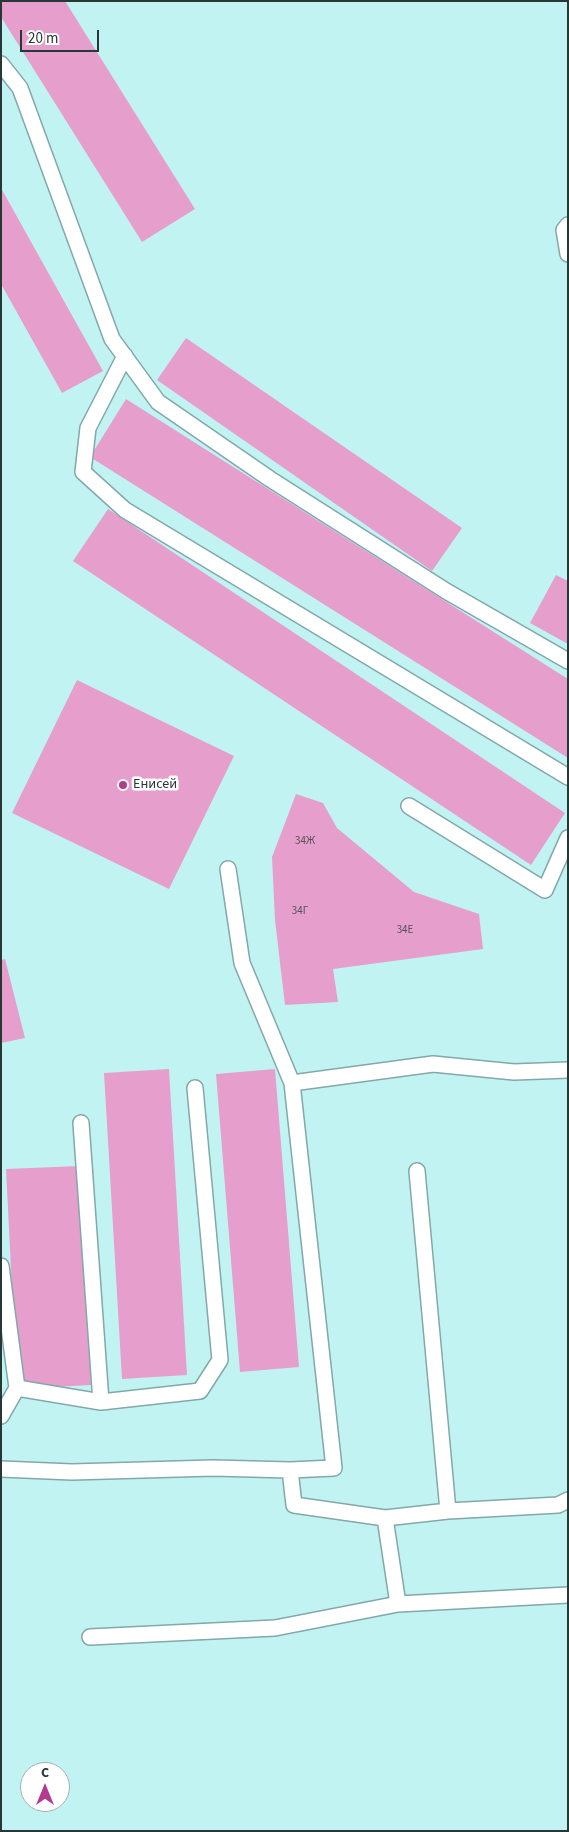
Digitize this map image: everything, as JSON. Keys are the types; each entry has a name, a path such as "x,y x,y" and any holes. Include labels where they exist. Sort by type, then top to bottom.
{"lane":[{"path":"1,64 20,88 112,339 158,402 270,479 438,586 568,662"},
{"path":"568,225 564,230 568,254"},
{"path":"125,356 88,428 83,472 125,510 568,777"},
{"path":"409,806 545,890 568,838"},
{"path":"1,1469 72,1472 213,1468 290,1470 334,1468 292,1083 242,963 228,869"},
{"path":"292,1083 433,1064 514,1072 568,1070"},
{"path":"18,1388 101,1402 200,1391 220,1360 195,1088"},
{"path":"81,1123 101,1402"},
{"path":"418,1171 448,1512"},
{"path":"1,1266 18,1388 1,1416"},
{"path":"290,1470 294,1505 384,1518 558,1505 568,1500"},
{"path":"384,1518 398,1604"},
{"path":"90,1637 275,1628 398,1604 568,1595"}],"shaded area":[{"path":"1,1 568,1 568,1831 1,1831"}],"building":[{"path":"1,1 65,1 195,209 142,242 1,17"},
{"path":"1,188 103,371 62,393 1,284"},
{"path":"186,338 462,528 432,571 157,380"},
{"path":"126,399 568,679 568,758 90,457"},
{"path":"108,509 565,813 531,865 73,561"},
{"path":"556,575 568,581 568,644 530,623"},
{"name":"Енисей","path":"77,680 234,756 169,889 12,813"},
{"path":"296,794 323,803 337,828 414,892 479,914 483,949 333,969 338,1002 285,1005 275,920 272,857"},
{"path":"5,959 25,1038 1,1043 1,960"},
{"path":"169,1069 187,1375 122,1379 104,1073"},
{"path":"275,1069 299,1367 240,1372 216,1074"},
{"path":"79,1166 91,1385 17,1389 6,1169"}],"place":[{"name":"Енисей","path":"123,785"}]}
